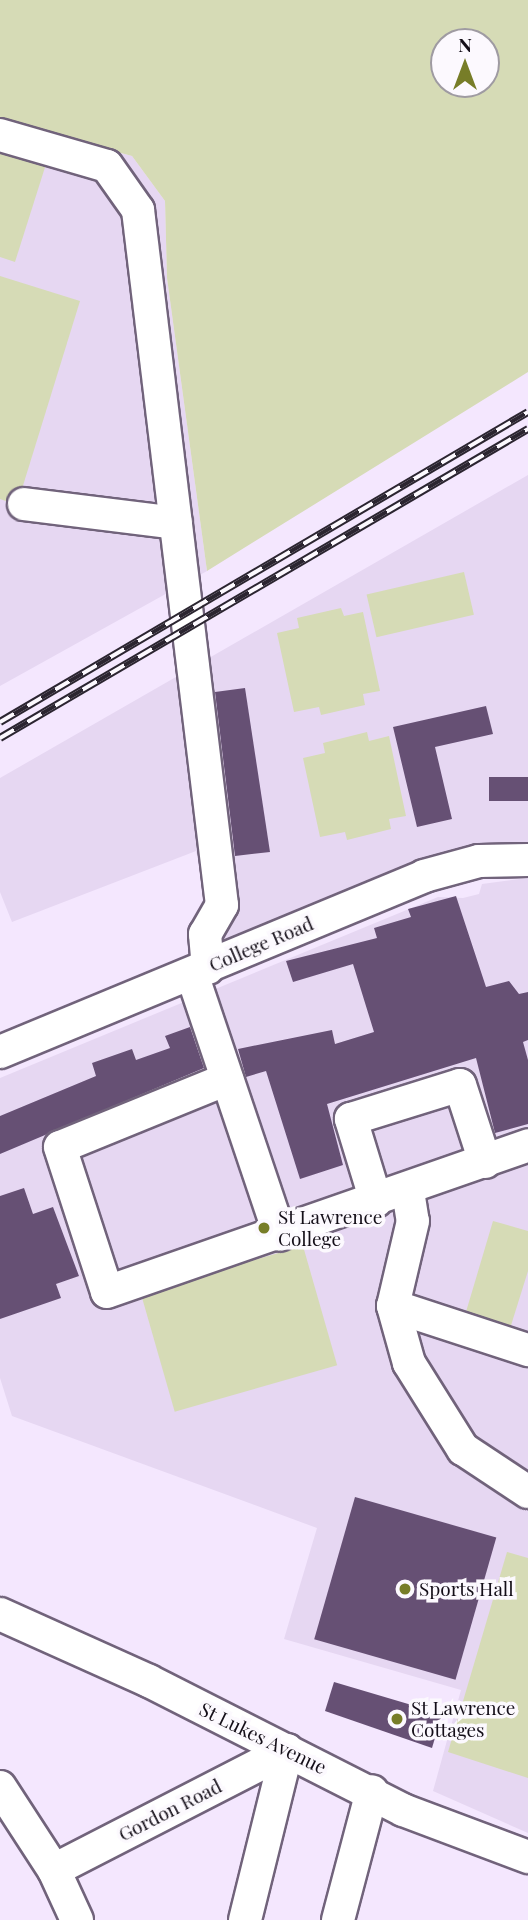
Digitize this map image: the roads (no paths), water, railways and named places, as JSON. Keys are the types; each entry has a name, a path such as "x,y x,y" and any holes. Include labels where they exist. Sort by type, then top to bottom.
{"street":[{"path":"0,135 107,166 138,209 222,905 205,934 200,971 227,1079 280,1236"},
{"path":"24,504 176,523"},
{"name":"College Road","path":"0,1052 424,876 479,861 528,860"},
{"path":"227,1079 60,1147 107,1292 280,1236 528,1145"},
{"path":"376,1201 351,1119 460,1085 485,1163"},
{"path":"408,1191 413,1221 393,1306 409,1363 463,1449 528,1492"},
{"path":"393,1306 528,1350"},
{"name":"St Lukes Avenue","path":"0,1614 372,1791 447,1831 528,1857"},
{"path":"245,1920 287,1750"},
{"name":"Gordon Road","path":"54,1870 287,1750"},
{"path":"0,1787 54,1870 77,1920"},
{"path":"338,1920 372,1791"}],"railway":[{"path":"0,722 528,412"},
{"path":"0,738 528,429"}],"place":[{"name":"St Lawrence College","path":"264,1228"},
{"name":"Sports Hall","path":"405,1589"},
{"name":"St Lawrence Cottages","path":"397,1719"}]}
